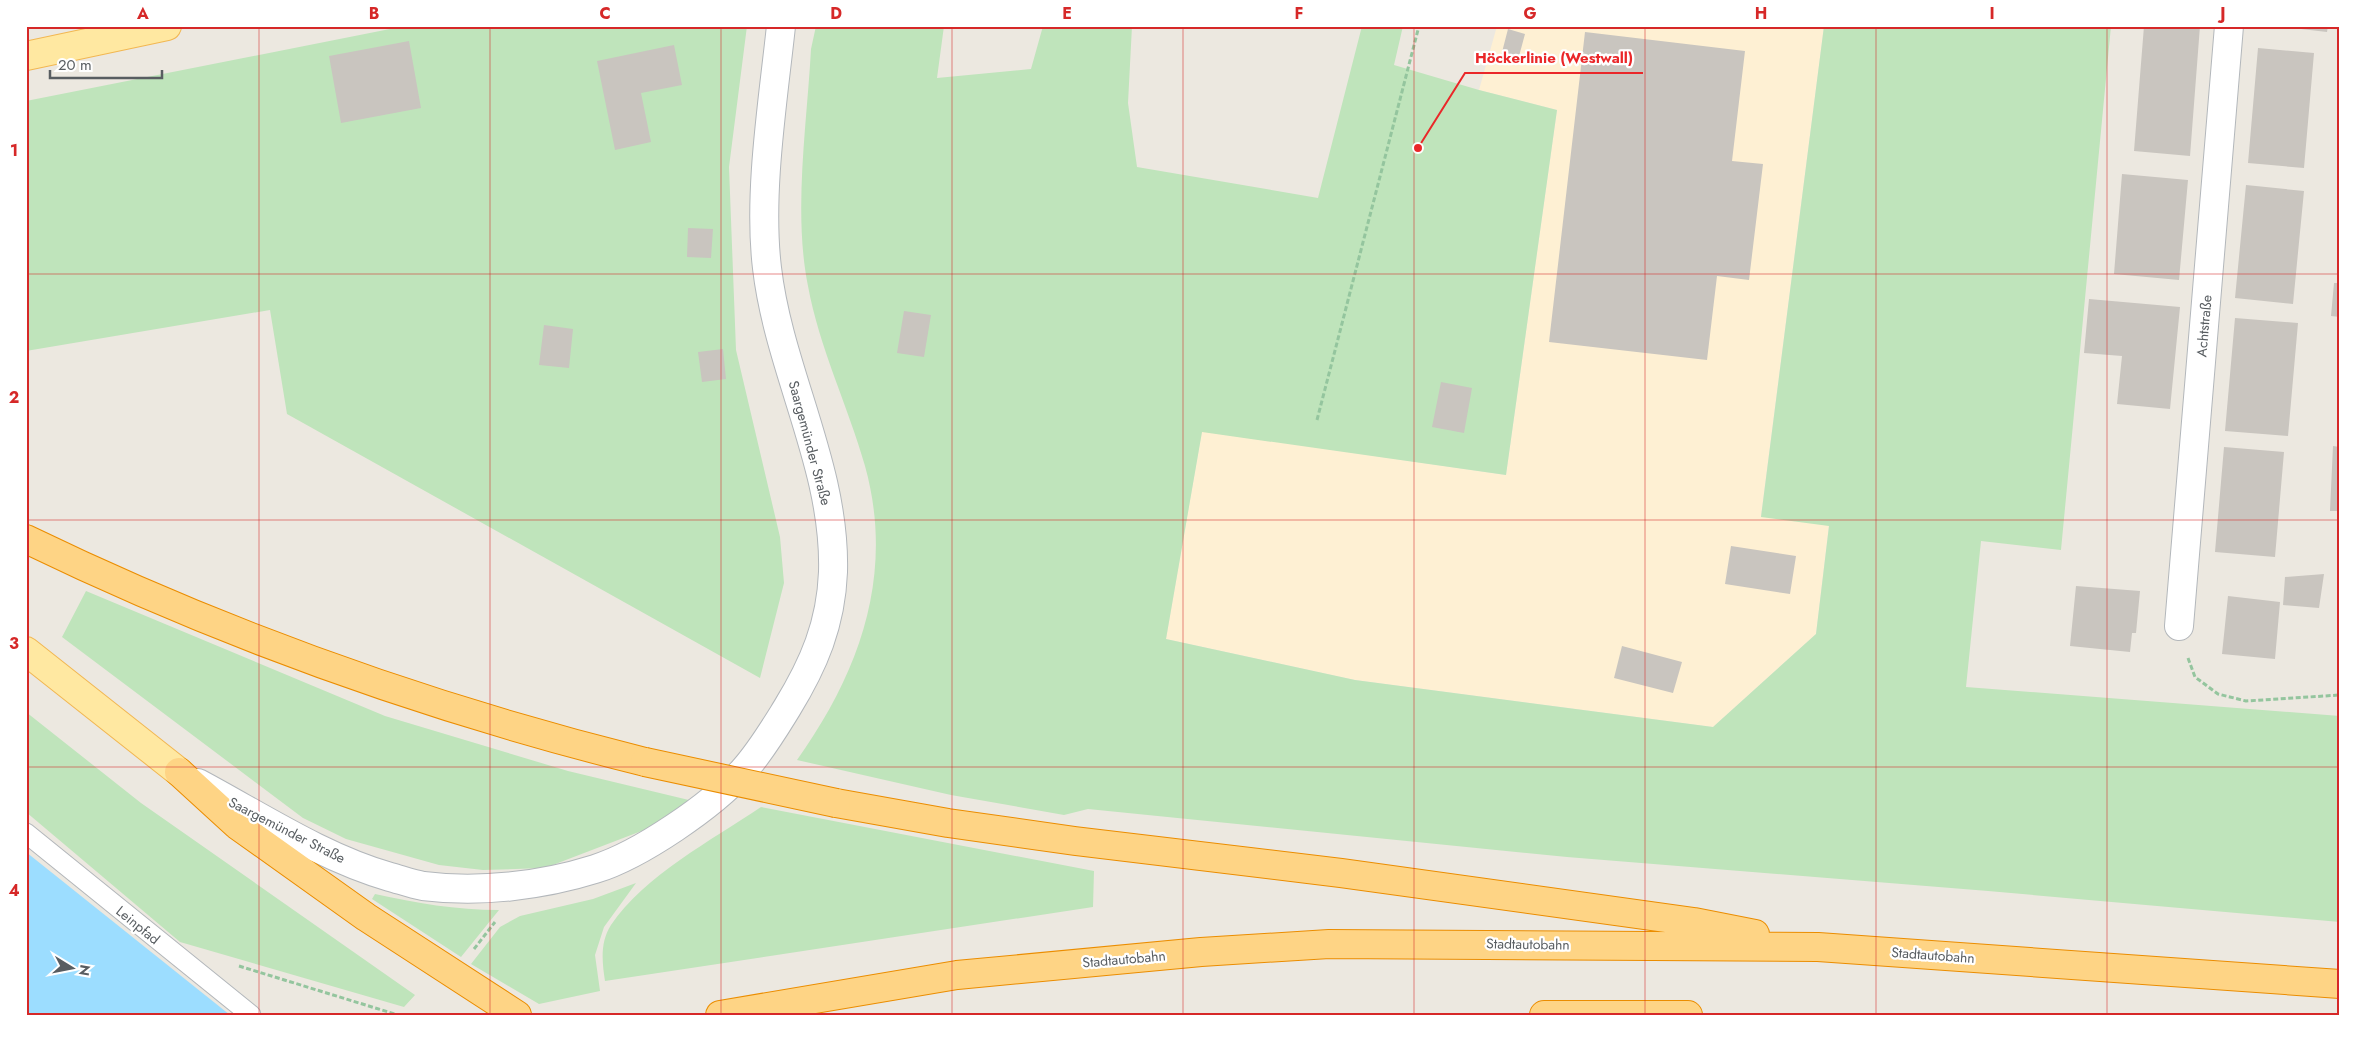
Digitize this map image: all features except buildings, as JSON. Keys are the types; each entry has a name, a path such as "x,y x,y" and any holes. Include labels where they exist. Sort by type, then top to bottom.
{"highway":[{"path":"26,539 99,574 326,666 443,706 554,739 645,762 836,803 948,823 1075,841 1341,874 1561,906 1694,922 1818,947"},
{"path":"179,772 237,825 366,917 454,976 517,1015"},
{"name":"Stadtautobahn","path":"720,1015 784,1003 985,972 1201,952 1329,944 1818,947 2340,984"},
{"path":"1544,1015 1688,1015"}],"main road":[{"path":"26,56 167,26"},
{"name":"Saargemünder Straße","path":"26,651 179,772"}],"street":[{"name":"Saargemünder Straße","path":"179,772 325,852 376,873 421,886 474,889 538,882 597,868 650,842 691,816 707,805 743,771 776,725 800,686 818,651 829,611 833,570 829,519 817,461 785,350 767,268 765,195 781,26"},
{"name":"Achtstraße","path":"2179,626 2229,26"}],"lane":[{"name":"Leinpfad","path":"26,833 251,1015"}],"path":[{"path":"1317,420 1419,26"},
{"path":"2179,626 2184,648 2195,677 2218,694 2246,701 2340,694"},
{"path":"454,976 495,922 502,918"},
{"path":"236,965 398,1015"}],"shaded area":[{"path":"1497,26 1824,26 1761,516 1829,525 1816,634 1713,727 1355,680 1166,639 1202,431 1506,475 1557,110 1479,90"}],"green space":[{"path":"405,26 747,26 729,167 736,350 780,537 784,583 760,678 287,414 270,310 26,351 26,101"},
{"path":"816,26 944,26 937,78 1031,69 1043,26 1132,26 1128,103 1137,167 1318,198 1362,26 1403,26 1394,65 1557,110 1506,475 1202,432 1166,639 1355,680 1713,727 1816,634 1829,526 1761,517 1824,26 2111,26 2061,550 1981,541 1966,687 2340,716 2340,922 1567,857 1088,809 1064,815 951,795 797,760 819,727 854,657 866,620 873,583 876,545 873,506 865,466 819,331 808,286 804,258 801,198 802,168 811,49"},
{"path":"86,591 385,716 568,771 693,801 665,822 545,868 483,870 439,865 346,839 303,818 62,637"},
{"path":"26,712 141,803 415,995 404,1007 180,942 26,812"},
{"path":"761,807 1094,871 1093,907 605,981 603,945 611,925 625,907 641,891 680,860"},
{"path":"636,883 604,927 595,955 600,991 539,1004 471,964 500,927 520,916 593,899"},
{"path":"375,894 467,909 499,910 461,957 372,899"}],"water":[{"path":"26,852 230,1015 26,1015"}],"place":[{"name":"Höckerlinie (Westwall)","path":"1418,148"}]}
